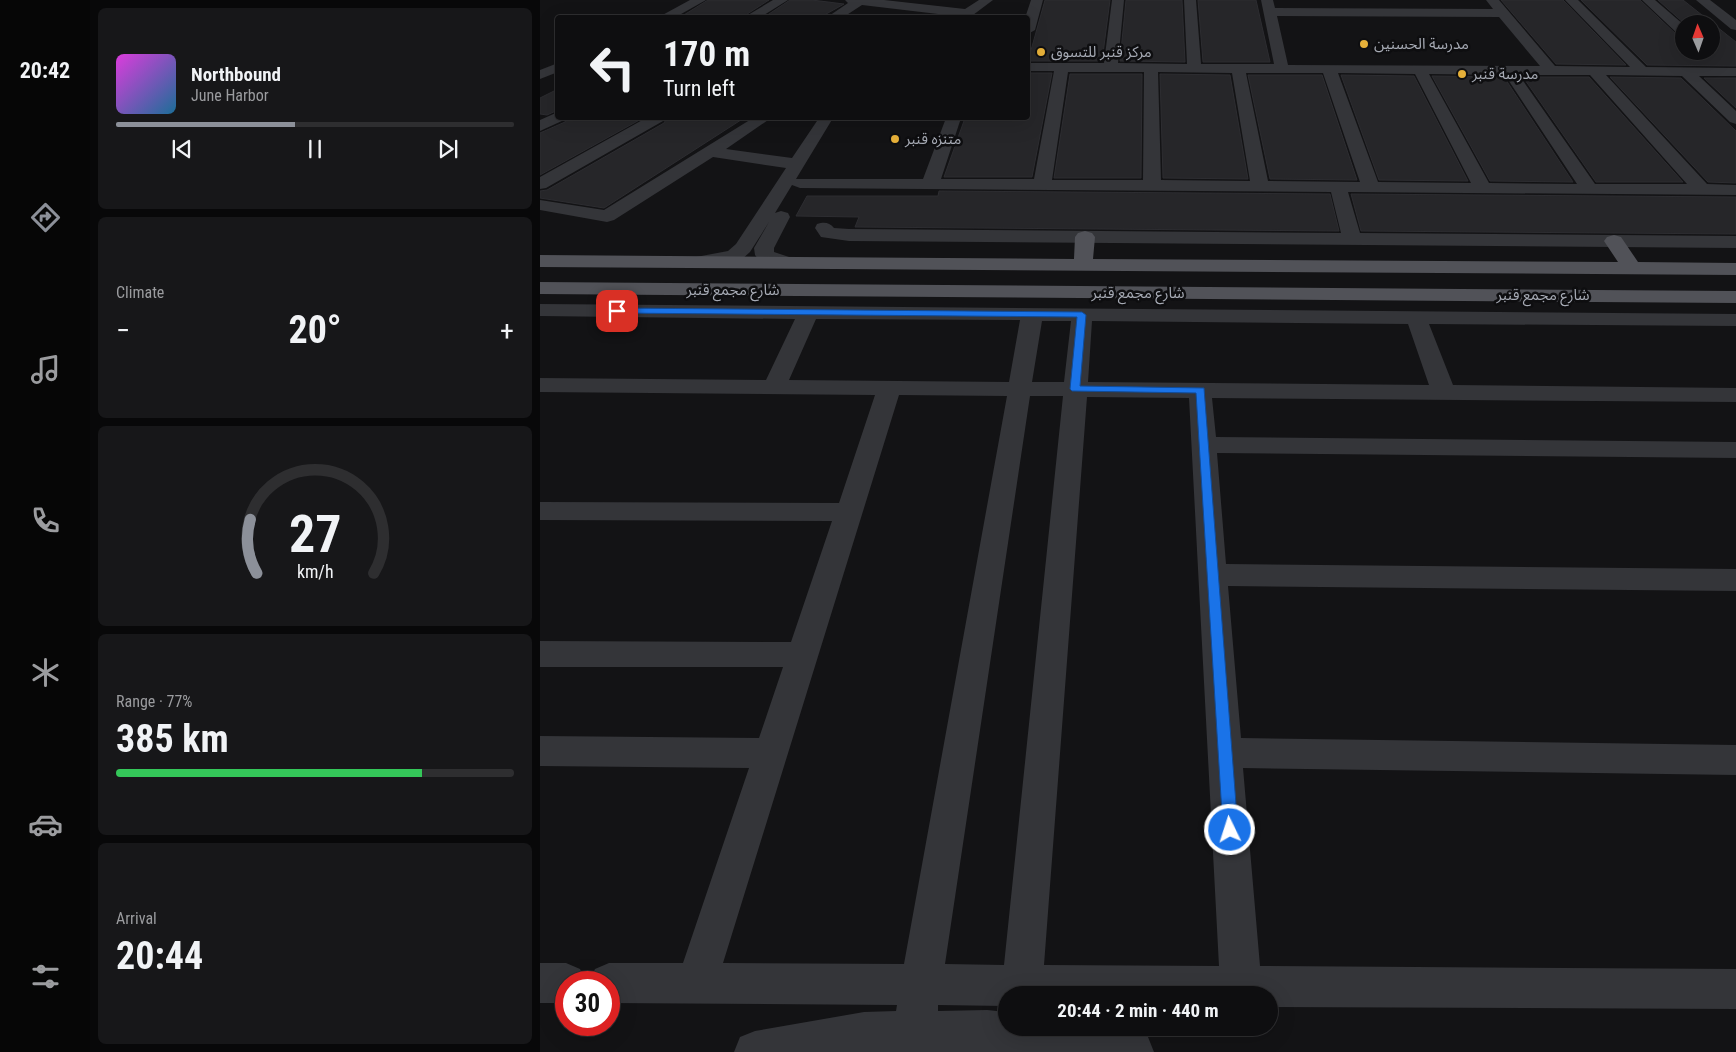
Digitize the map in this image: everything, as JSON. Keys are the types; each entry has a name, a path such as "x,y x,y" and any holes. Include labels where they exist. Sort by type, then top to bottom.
{"main road":[{"path":"1083,264 1085,237"},
{"path":"1614,241 1632,269"},
{"name":"شارع مجمع قنبر","path":"540,261 1736,269"},
{"path":"1325,267 1335,294"},
{"name":"شارع مجمع قنبر","path":"540,288 1736,297"}],"street":[{"path":"669,15 700,0"},
{"path":"754,15 782,0"},
{"path":"968,15 987,0"},
{"path":"969,15 1002,0"},
{"path":"1030,23 1037,0"},
{"path":"1111,68 1118,0"},
{"path":"1190,0 1194,68"},
{"path":"1492,0 1551,70"},
{"path":"1572,0 1642,71"},
{"path":"1648,0 1675,24"},
{"path":"1702,0 1736,26"},
{"path":"836,15 856,1 960,15"},
{"path":"1282,69 1268,6 1503,13"},
{"path":"1717,60 1733,72"},
{"path":"1030,67 1733,72"},
{"path":"1042,185 1062,67"},
{"path":"540,75 555,68"},
{"path":"1151,68 1152,186"},
{"path":"1238,68 1260,187"},
{"path":"1329,69 1371,188"},
{"path":"1420,70 1483,188"},
{"path":"1508,70 1590,189"},
{"path":"1594,71 1702,190"},
{"path":"1685,71 1736,119"},
{"path":"540,126 555,118"},
{"path":"540,184 652,120"},
{"path":"540,204 607,216 760,120"},
{"path":"785,262 765,255 764,248 800,183 825,120"},
{"path":"703,261 734,256 743,248 796,164 838,120"},
{"path":"930,184 953,120"},
{"path":"709,152 796,164"},
{"path":"800,183 1736,190"},
{"path":"1338,187 1352,239"},
{"path":"824,228 828,233 849,236 1736,242"},
{"path":"540,310 1736,320"},
{"path":"774,387 808,312"},
{"path":"912,1042 1032,314"},
{"path":"1022,986 1082,315"},
{"path":"1416,317 1443,391"},
{"path":"540,385 1736,394"},
{"path":"697,983 889,388"},
{"path":"1200,390 1241,986"},
{"path":"1204,445 1736,450"},
{"path":"540,511 849,512"},
{"path":"1213,575 1736,580"},
{"path":"540,654 803,655"},
{"path":"540,751 771,753"},
{"path":"1225,752 1736,760"},
{"path":"540,982 555,983"},
{"path":"620,983 922,984 998,1011"},
{"path":"1278,986 1736,989"},
{"path":"755,1052 864,1033 912,1042 987,1030 998,1026"},
{"path":"1078,1036 1133,1052"}],"building":[{"path":"708,0 769,0 746,15 684,15"},
{"path":"790,0 812,0 844,4 824,15 768,15"},
{"path":"1045,0 1110,0 1102,61 1030,61 1030,54"},
{"path":"1126,0 1182,0 1185,62 1120,61"},
{"path":"1198,0 1256,0 1270,62 1203,62"},
{"path":"1501,0 1563,0 1626,65 1556,64"},
{"path":"1581,0 1640,0 1675,33 1675,60 1720,60 1720,29 1736,42 1736,66 1647,65"},
{"path":"1658,0 1683,0 1702,15 1675,15"},
{"path":"1030,73 1052,73 1032,177 944,177 964,120 1030,120"},
{"path":"1070,74 1142,74 1141,178 1054,178"},
{"path":"1160,74 1230,75 1248,179 1163,178"},
{"path":"1248,75 1322,75 1357,180 1270,179"},
{"path":"1341,75 1414,76 1468,181 1379,180"},
{"path":"1432,76 1504,77 1573,182 1490,181"},
{"path":"1523,77 1589,77 1683,182 1596,182"},
{"path":"1610,77 1681,78 1736,131 1736,183 1708,182"},
{"path":"1704,78 1736,78 1736,108"},
{"path":"555,90 555,111 547,115 540,114 540,98"},
{"path":"566,120 639,120 540,175 540,133"},
{"path":"666,120 741,120 604,208 540,198 540,191 547,190 664,123"},
{"path":"939,191 1330,194 1339,231 855,227 859,217 796,216 807,196 938,196"},
{"path":"1351,194 1736,197 1736,234 1361,231"}],"place":[{"name":"مدرسة الحسنين","path":"1364,44"},
{"name":"مركز قنبر للتسوق","path":"1041,52"},
{"name":"مدرسة قنبر","path":"1462,74"},
{"name":"متنزه قنبر","path":"895,139"}],"route":[{"path":"617,311 1082,315 1075,389 1200,390 1230,830"}]}
